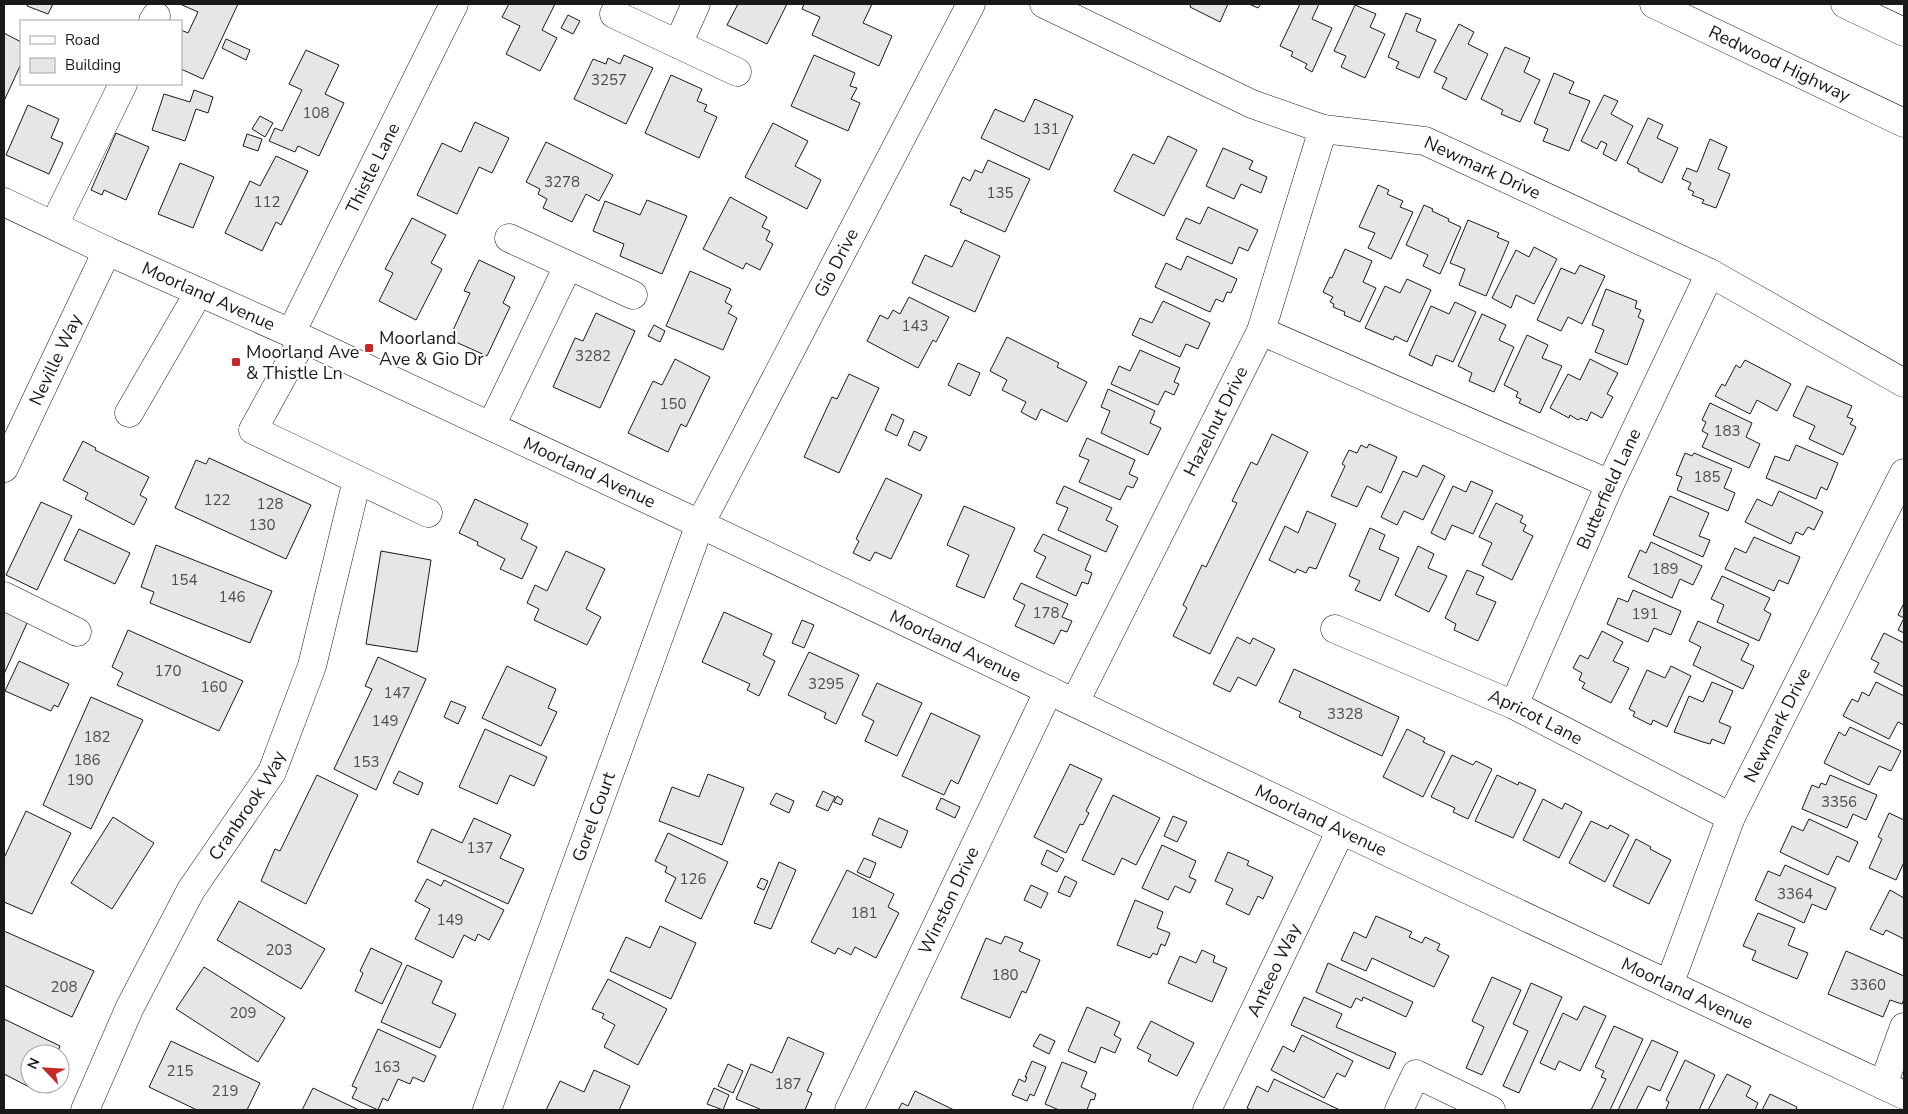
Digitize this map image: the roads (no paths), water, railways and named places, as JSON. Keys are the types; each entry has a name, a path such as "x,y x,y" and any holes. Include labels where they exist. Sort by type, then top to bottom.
{"main road":[{"name":"Thistle Lane","path":"357,480 253,430 454,4"},
{"path":"678,44 696,4"},
{"name":"Gio Drive","path":"700,524 971,4"},
{"name":"Newmark Drive","path":"1044,4 1252,104 1322,129 1425,140 1710,274 1904,383"},
{"name":"Redwood Highway","path":"1654,4 1904,123"},
{"path":"1846,4 1904,32"},
{"path":"614,14 737,72"},
{"path":"54,225 123,85"},
{"name":"Hazelnut Drive","path":"1075,702 1261,331 1322,129"},
{"name":"Moorland Avenue","path":"4,202 700,524 1341,830 1894,1090"},
{"path":"509,238 633,295"},
{"name":"Neville Way","path":"4,468 107,251"},
{"path":"491,426 568,266"},
{"name":"Butterfield Lane","path":"1514,705 1610,484 1710,274"},
{"path":"130,413 199,292"},
{"path":"1261,331 1610,484"},
{"name":"Newmark Drive","path":"1669,985 1730,817 1904,473"},
{"path":"357,480 428,513"},
{"name":"Cranbrook Way","path":"85,1110 130,1007 191,890 272,772 312,666 357,480"},
{"name":"Gorel Court","path":"488,1110 700,524"},
{"path":"4,596 77,632"},
{"name":"Apricot Lane","path":"1335,629 1514,705 1730,817"},
{"name":"Winston Drive","path":"849,1110 1049,690"},
{"name":"Anteeo Way","path":"1207,1110 1341,830"},
{"path":"1894,1090 1904,1027"},
{"path":"1399,1110 1416,1074 1491,1110"}],"place":[{"name":"Moorland Ave & Gio Dr","path":"369,348"},
{"name":"Moorland Ave & Thistle Ln","path":"236,362"}]}
